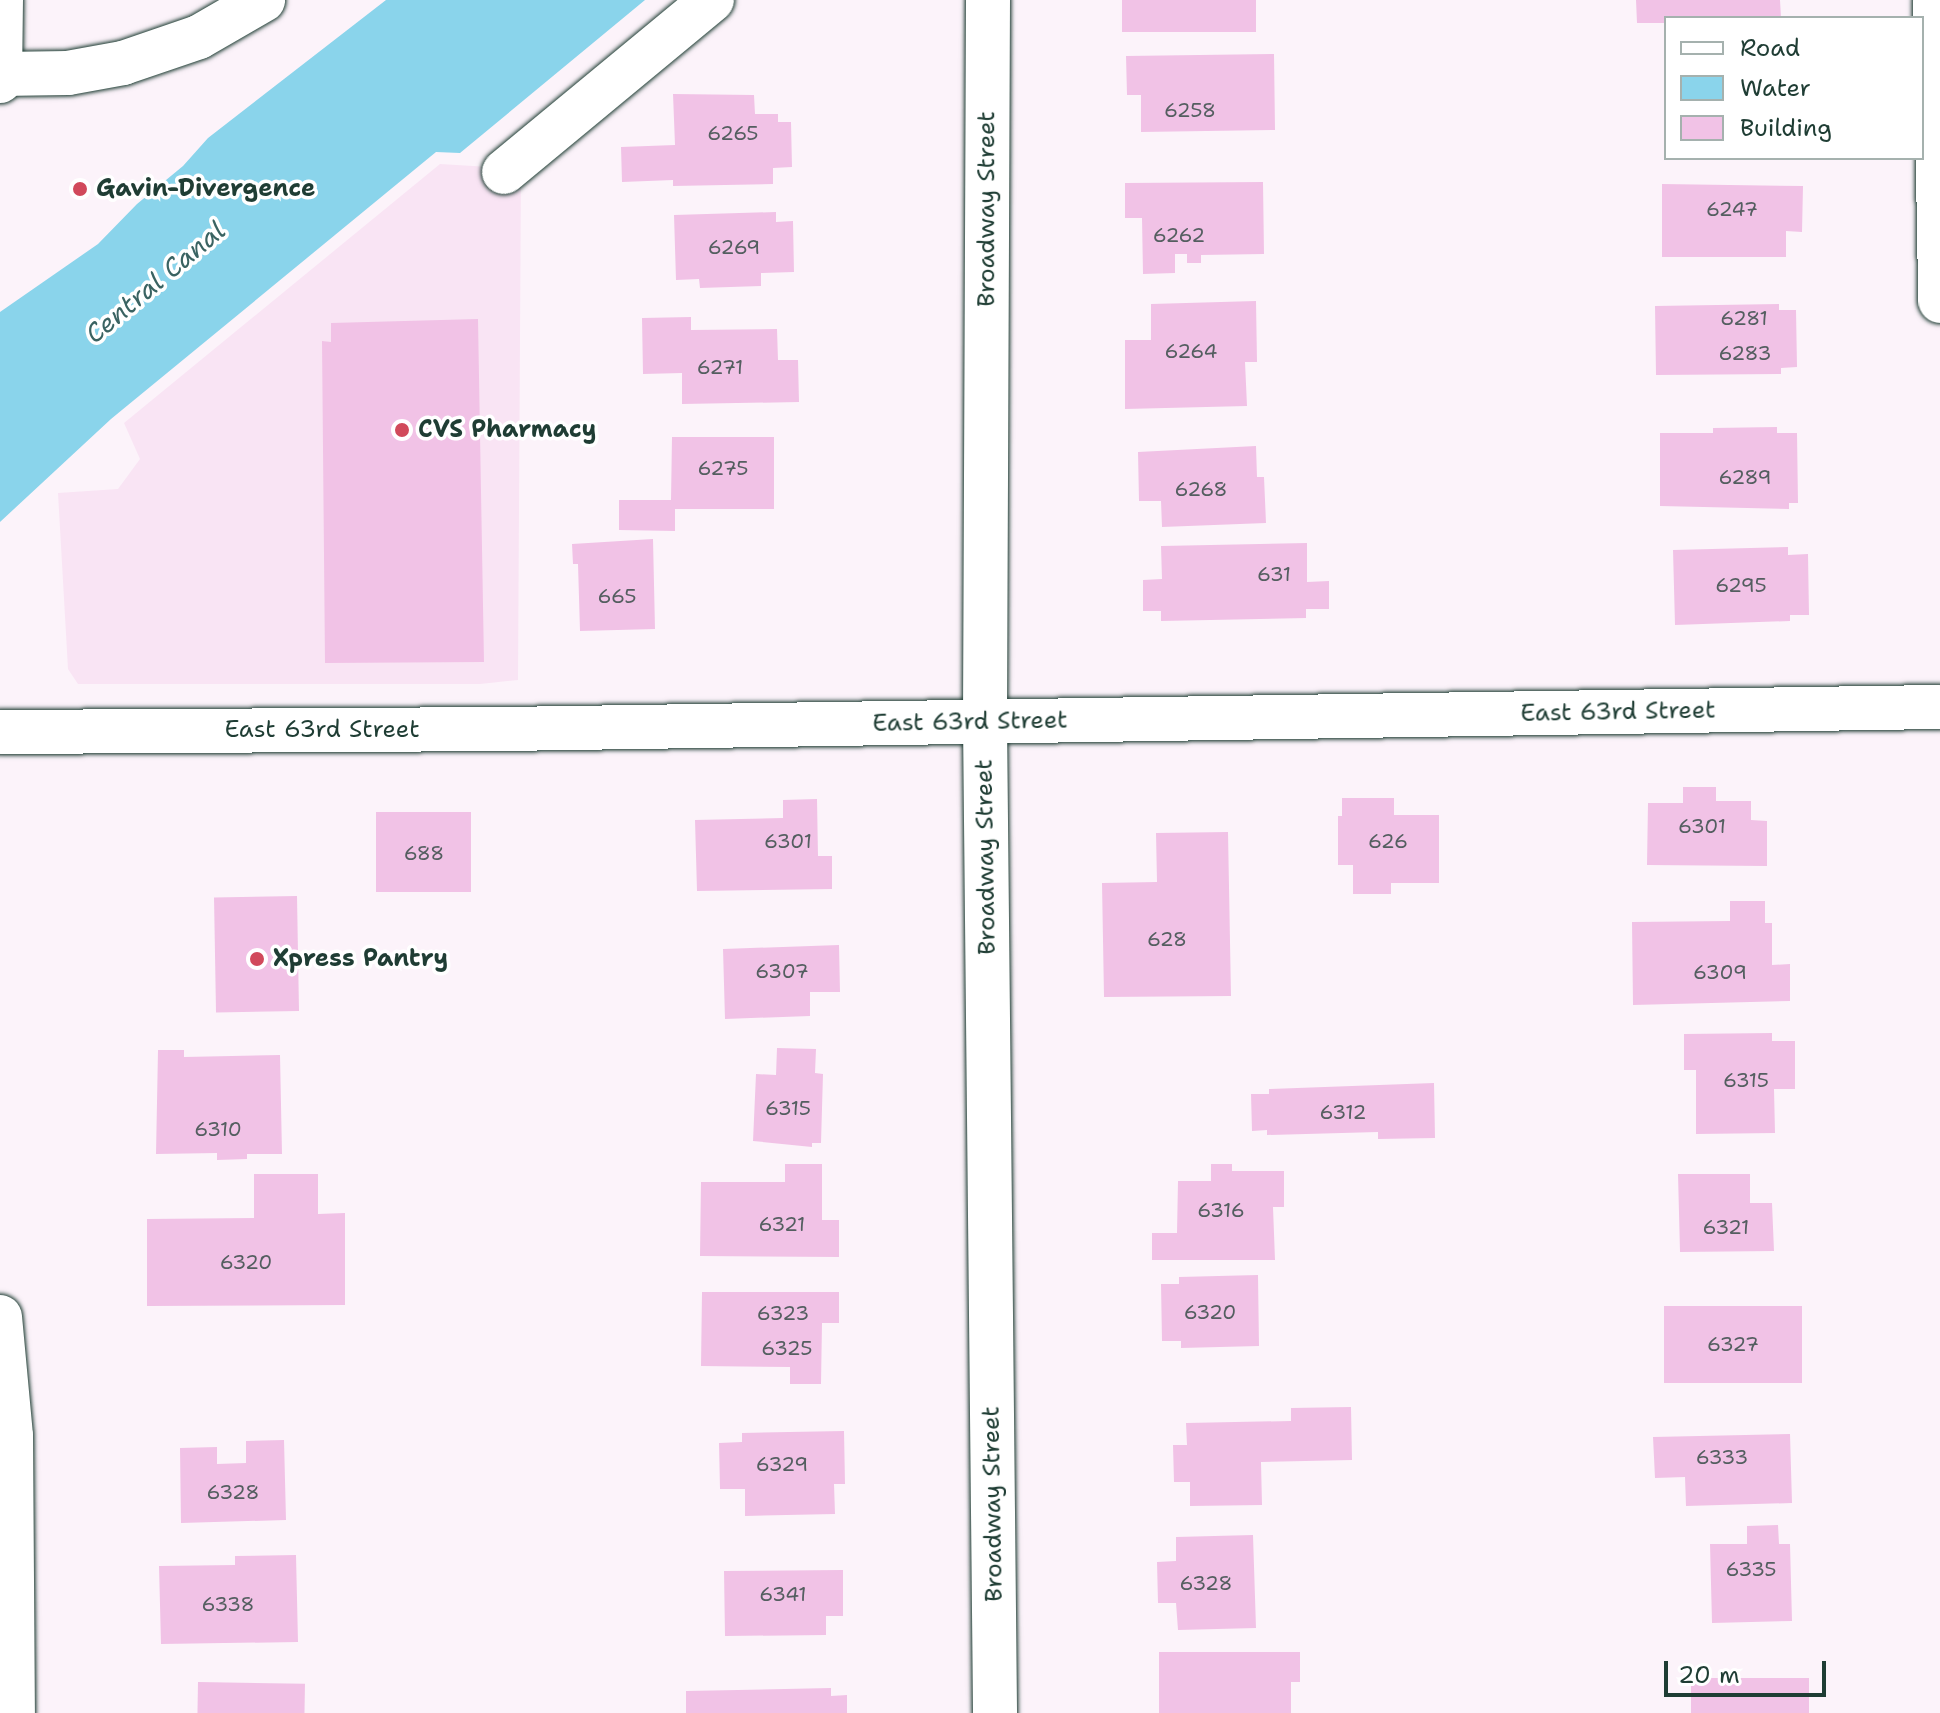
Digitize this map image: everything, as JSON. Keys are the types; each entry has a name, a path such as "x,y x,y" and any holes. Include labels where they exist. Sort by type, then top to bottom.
{"street":[{"path":"1,0 1,76 68,73 123,63 199,37 263,0"},
{"path":"504,172 712,0"},
{"name":"Broadway Street","path":"988,0 985,722 995,1713"},
{"path":"1935,0 1940,301"},
{"name":"East 63rd Street","path":"0,732 985,722 1940,707"},
{"path":"0,1317 11,1436 13,1713"}],"shaded area":[{"path":"440,164 521,169 518,680 480,684 78,684 68,669 58,493 118,489 140,459 124,423"}],"water":[{"name":"Central Canal","path":"386,0 645,0 460,153 436,152 111,419 0,522 0,312 98,244 137,204 183,166 208,138"}],"building":[{"path":"1122,0 1256,0 1256,32 1122,32"},
{"path":"1636,0 1780,0 1781,16 1664,16 1664,23 1637,23"},
{"path":"1274,54 1275,130 1141,132 1141,95 1127,95 1126,56"},
{"path":"673,94 754,95 755,114 778,114 778,122 791,122 792,167 773,168 773,184 673,186 673,180 622,182 621,147 675,145"},
{"path":"1263,182 1264,254 1201,255 1201,263 1187,263 1187,254 1175,254 1175,273 1143,274 1142,218 1125,218 1125,183"},
{"path":"1662,184 1803,186 1802,232 1786,231 1786,257 1662,257"},
{"path":"776,212 776,222 793,221 794,272 761,273 761,286 700,288 699,279 676,280 674,215"},
{"path":"1256,301 1257,362 1245,362 1247,406 1125,409 1125,340 1151,340 1151,304"},
{"path":"1779,304 1779,310 1796,310 1797,367 1781,368 1781,374 1656,375 1655,306"},
{"path":"691,317 691,330 777,329 778,360 798,360 799,402 682,404 682,373 643,374 642,318"},
{"name":"CVS Pharmacy","path":"478,319 484,662 325,663 322,341 331,342 331,323"},
{"path":"1777,427 1777,433 1797,433 1798,503 1789,503 1789,509 1660,506 1660,433 1713,433 1713,428"},
{"path":"672,437 774,437 774,509 675,509 675,531 619,530 619,500 671,500"},
{"path":"1256,446 1257,477 1264,477 1266,523 1162,527 1161,501 1139,501 1138,452"},
{"path":"653,539 655,629 580,631 578,564 573,564 572,544"},
{"path":"1307,543 1307,582 1329,581 1329,609 1306,609 1306,618 1161,621 1161,611 1143,611 1143,580 1162,579 1161,546"},
{"path":"1788,547 1788,555 1808,554 1809,615 1790,615 1790,621 1675,625 1673,550"},
{"path":"1683,787 1716,787 1716,801 1751,801 1751,820 1767,821 1767,866 1647,865 1648,803 1683,803"},
{"path":"1342,798 1394,798 1394,815 1439,815 1439,883 1391,883 1391,894 1353,894 1353,865 1338,865 1338,816 1342,816"},
{"path":"817,799 818,856 832,856 832,889 697,891 695,820 783,818 783,800"},
{"path":"376,812 471,812 471,892 376,892"},
{"path":"1228,832 1231,996 1104,997 1102,883 1157,882 1156,833"},
{"name":"Xpress Pantry","path":"297,896 299,1011 216,1012 214,897"},
{"path":"1730,901 1765,901 1765,923 1772,923 1772,965 1790,964 1790,1001 1633,1005 1632,922 1730,921"},
{"path":"839,945 840,992 810,992 810,1016 725,1019 723,949"},
{"path":"1772,1033 1772,1041 1795,1041 1795,1089 1774,1089 1775,1133 1696,1134 1696,1070 1684,1070 1684,1034"},
{"path":"777,1048 816,1049 815,1073 823,1074 821,1143 812,1143 812,1147 753,1141 756,1074 776,1075"},
{"path":"158,1050 184,1050 184,1057 280,1055 282,1154 247,1154 247,1159 217,1160 217,1153 156,1154"},
{"path":"1434,1083 1435,1138 1378,1139 1378,1132 1267,1135 1267,1130 1252,1131 1251,1094 1269,1094 1269,1089"},
{"path":"785,1164 822,1164 822,1220 839,1220 839,1257 700,1256 701,1182 785,1182"},
{"path":"1211,1164 1232,1164 1232,1171 1284,1171 1284,1207 1273,1207 1275,1260 1152,1260 1152,1233 1177,1233 1178,1181 1211,1181"},
{"path":"254,1174 318,1174 318,1214 345,1213 345,1305 147,1306 147,1219 254,1218"},
{"path":"1678,1174 1750,1174 1750,1203 1772,1203 1774,1251 1680,1252"},
{"path":"1258,1275 1259,1346 1181,1348 1181,1341 1162,1341 1161,1284 1179,1284 1179,1277"},
{"path":"702,1292 839,1292 839,1323 822,1323 821,1384 790,1384 790,1367 701,1366"},
{"path":"1664,1306 1802,1306 1802,1383 1664,1383"},
{"path":"1351,1407 1352,1460 1261,1462 1262,1505 1190,1506 1190,1482 1174,1482 1173,1445 1187,1445 1186,1423 1291,1421 1291,1408"},
{"path":"844,1431 845,1484 834,1484 835,1514 745,1516 745,1489 720,1489 719,1443 742,1442 742,1433"},
{"path":"1790,1434 1792,1503 1686,1506 1685,1477 1655,1478 1653,1437"},
{"path":"284,1440 286,1520 181,1523 180,1448 217,1447 217,1464 246,1463 246,1441"},
{"path":"1778,1525 1779,1544 1790,1544 1792,1621 1712,1623 1710,1544 1747,1544 1747,1526"},
{"path":"1253,1535 1256,1628 1178,1630 1176,1603 1158,1603 1157,1562 1176,1561 1176,1537"},
{"path":"296,1555 298,1642 161,1644 159,1566 235,1565 235,1556"},
{"path":"843,1570 843,1616 826,1616 826,1635 725,1636 724,1571"},
{"path":"1159,1652 1300,1652 1300,1682 1291,1682 1291,1713 1159,1713"},
{"path":"1691,1678 1809,1678 1809,1713 1691,1713"},
{"path":"198,1682 305,1684 304,1713 197,1713"},
{"path":"831,1688 831,1696 847,1695 847,1713 686,1713 686,1691"}],"place":[{"name":"Gavin-Divergence","path":"80,189"},
{"name":"CVS Pharmacy","path":"402,430"},
{"name":"Xpress Pantry","path":"257,959"}]}
